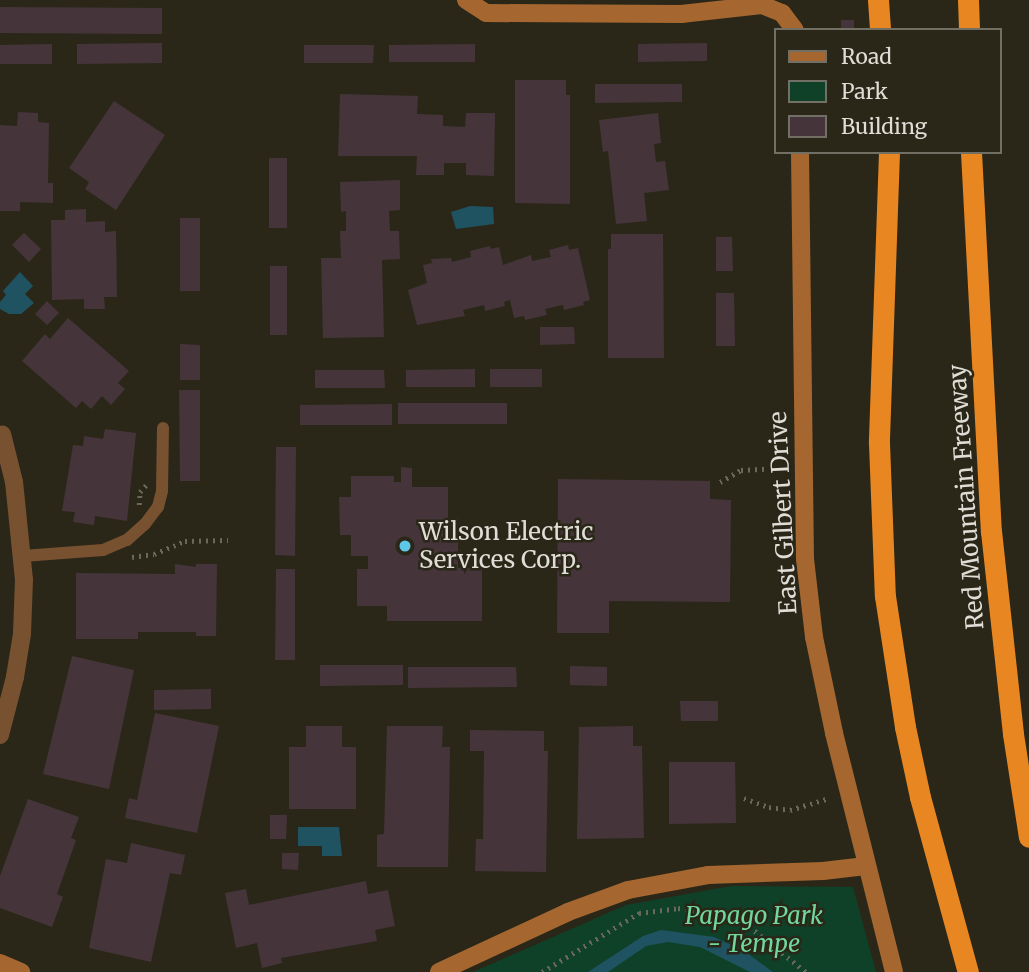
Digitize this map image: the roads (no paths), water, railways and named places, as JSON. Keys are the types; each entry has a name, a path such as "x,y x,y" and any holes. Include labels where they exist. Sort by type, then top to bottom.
{"highway":[{"path":"878,0 880,28"},
{"path":"968,0 969,28"},
{"path":"890,154 878,443 885,596 905,727 917,785 968,972"},
{"name":"Red Mountain Freeway","path":"971,154 991,531 1013,734 1029,837"}],"street":[{"path":"466,0 486,13 681,14 762,5 782,13 793,28"},
{"name":"East Gilbert Drive","path":"800,154 805,559 814,637 866,866 894,972"},
{"path":"0,735 15,677 22,634 23,556 15,482 2,435"},
{"path":"439,972 568,912 628,890 708,875 866,866"},
{"path":"0,963 21,972"}],"lane":[{"path":"23,556 103,550 127,540 145,524 158,507 162,491 163,428"}],"water":[{"path":"470,206 493,207 494,224 456,229 451,212"},
{"path":"20,272 33,286 25,294 34,303 21,314 9,314 0,309 0,302 6,295 3,291"},
{"path":"298,827 339,827 342,856 322,856 322,846 298,846"},
{"path":"661,930 714,937 743,950 773,972 750,972 700,947 668,942 646,946 608,972 588,972 643,936"}],"place":[{"name":"Wilson Electric Services Corp.","path":"405,546"}],"park label":[{"name":"Papago Park - Tempe","path":"754,930"}]}
